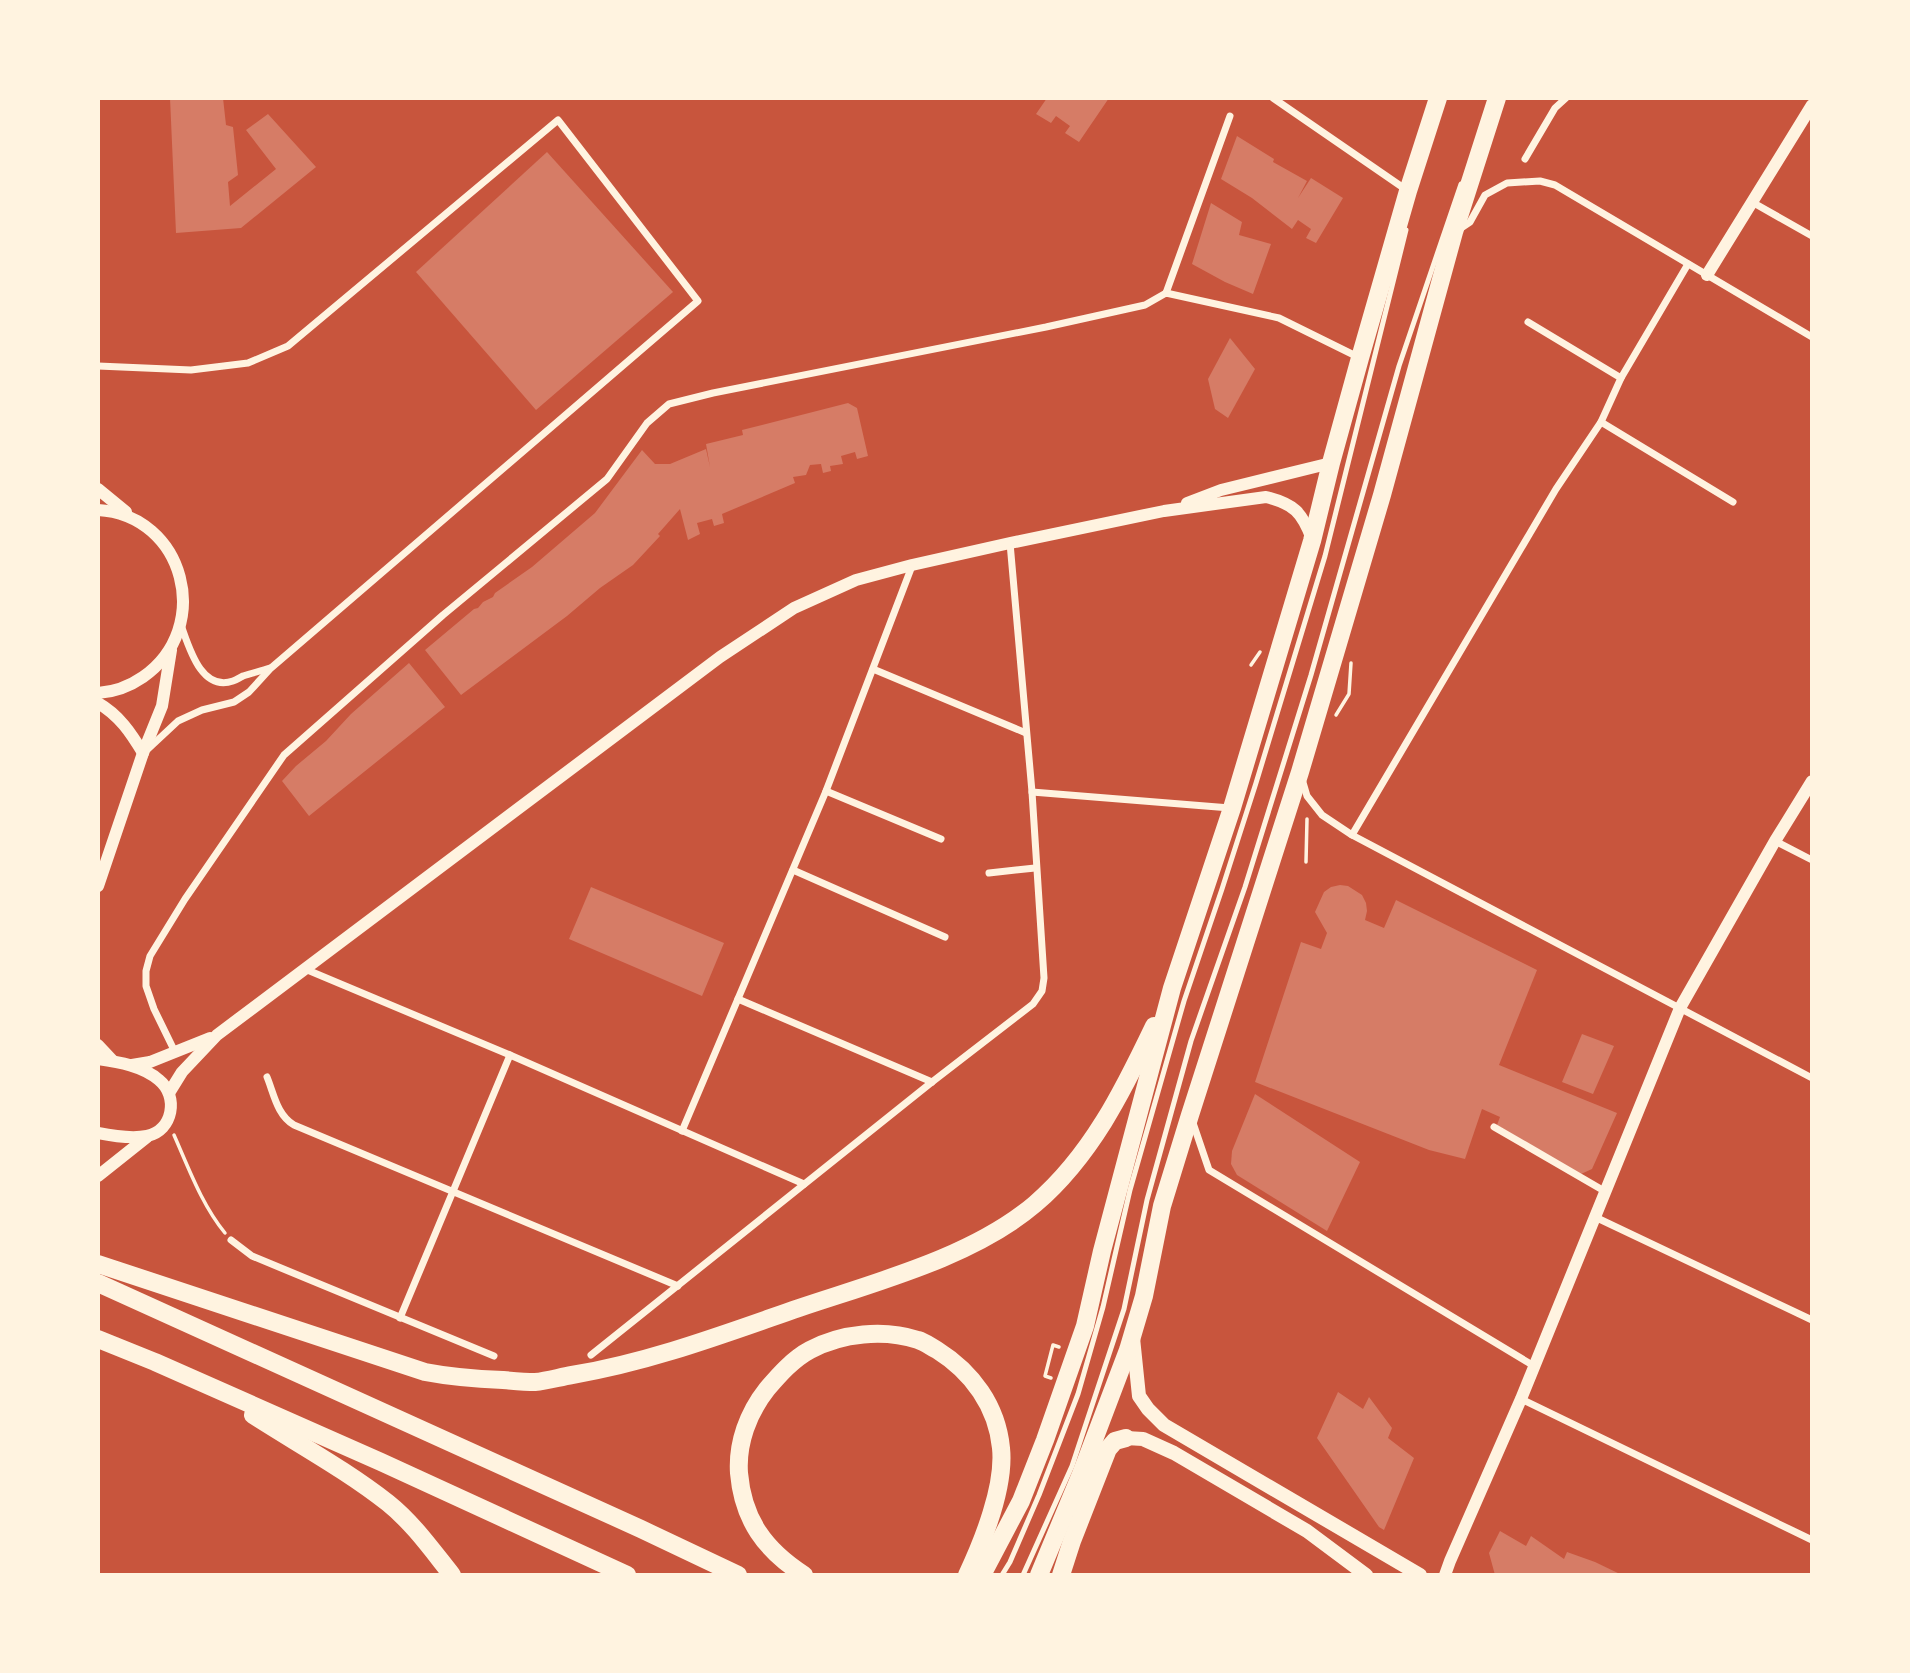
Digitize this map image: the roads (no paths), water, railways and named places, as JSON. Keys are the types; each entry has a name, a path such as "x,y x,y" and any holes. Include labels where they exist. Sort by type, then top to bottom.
{"highway":[{"path":"982,1575 1020,1501 1076,1354 1172,988 1232,808 1312,541 1360,358 1438,98"},
{"path":"1039,1575 1087,1458 1144,1296 1163,1206 1300,772 1382,495 1454,232 1496,99"},
{"path":"98,1264 425,1372 462,1379 534,1382 670,1353 902,1273 971,1245 1017,1218 1052,1188 1076,1163 1096,1136 1134,1068 1172,988"},
{"path":"98,1283 616,1517 737,1575"},
{"path":"804,1575 784,1562 761,1538 747,1511 741,1489 738,1457 743,1435 762,1396 776,1378 801,1356 832,1341 860,1335 888,1334 920,1341 949,1358 970,1377 987,1399 997,1425 1002,1450 997,1494 986,1530 967,1575"},
{"path":"98,1339 381,1462 627,1575"},
{"path":"209,1386 389,1504 423,1537 452,1575"},
{"path":"1061,1575 1108,1449 1115,1441 1126,1438"}],"main road":[{"path":"1132,1334 1139,1396 1164,1425 1420,1575"},
{"path":"1126,1438 1143,1439 1174,1453 1307,1531 1366,1575"}],"street":[{"path":"1273,98 1411,192"},
{"path":"1525,159 1555,108 1566,98"},
{"path":"1707,275 1812,105"},
{"path":"175,1052 146,986 150,956 186,898 284,755 443,615 607,479 647,423 669,404 713,393 1145,305 1166,293 1230,116"},
{"path":"98,366 191,370 248,363 288,346 558,120 698,301 271,668 249,692 234,702 202,710 178,722 143,753"},
{"path":"1454,232 1470,222 1485,195 1507,183 1540,181 1555,185 1812,337"},
{"path":"1752,202 1812,236"},
{"path":"1352,835 1556,489 1601,422 1621,378 1688,264"},
{"path":"1166,293 1279,318 1360,358"},
{"path":"1528,322 1621,378"},
{"path":"1601,422 1733,502"},
{"path":"1164,512 1221,490 1331,463"},
{"path":"98,489 155,534 169,551 180,574 184,599 162,706 143,753 98,886"},
{"path":"169,1093 182,1072 217,1035 720,657 804,603 856,580 912,565 1164,512 1266,497 1281,501 1304,518 1312,541"},
{"path":"98,510 110,511 137,521"},
{"path":"592,1355 1033,1004 1042,991 1044,978 1032,792 1010,543"},
{"path":"682,1131 826,791 912,565"},
{"path":"181,624 193,659 210,678 221,683 232,682 271,668"},
{"path":"98,693 132,684 155,669 172,648"},
{"path":"873,669 1026,733"},
{"path":"98,703 119,718 143,753"},
{"path":"1300,772 1307,796 1322,814 1352,835 1812,1078"},
{"path":"1446,1575 1521,1399 1680,1008 1812,781"},
{"path":"826,791 940,839"},
{"path":"1032,792 1232,808"},
{"path":"1775,841 1812,860"},
{"path":"989,873 1035,868"},
{"path":"793,870 945,937"},
{"path":"304,969 510,1055 804,1184"},
{"path":"738,999 932,1082"},
{"path":"130,1065 150,1062 217,1035"},
{"path":"98,1045 113,1061"},
{"path":"400,1318 510,1055"},
{"path":"98,1059 130,1065 161,1081 171,1102 168,1120 163,1128 148,1136 98,1176"},
{"path":"267,1077 286,1120 678,1286"},
{"path":"1190,1115 1209,1170 1534,1366"},
{"path":"1494,1127 1606,1192"},
{"path":"98,1133 127,1137 148,1136"},
{"path":"1595,1217 1812,1320"},
{"path":"231,1240 252,1256 494,1356"},
{"path":"1521,1399 1812,1540"}],"lane":[{"path":"1023,1575 1072,1466 1124,1309 1147,1200 1191,1041 1245,887 1311,675 1399,366 1458,189 1487,128"},
{"path":"1002,1575 1039,1495 1078,1394 1103,1307 1129,1190 1184,1001 1231,863 1325,556 1408,219"}]}
